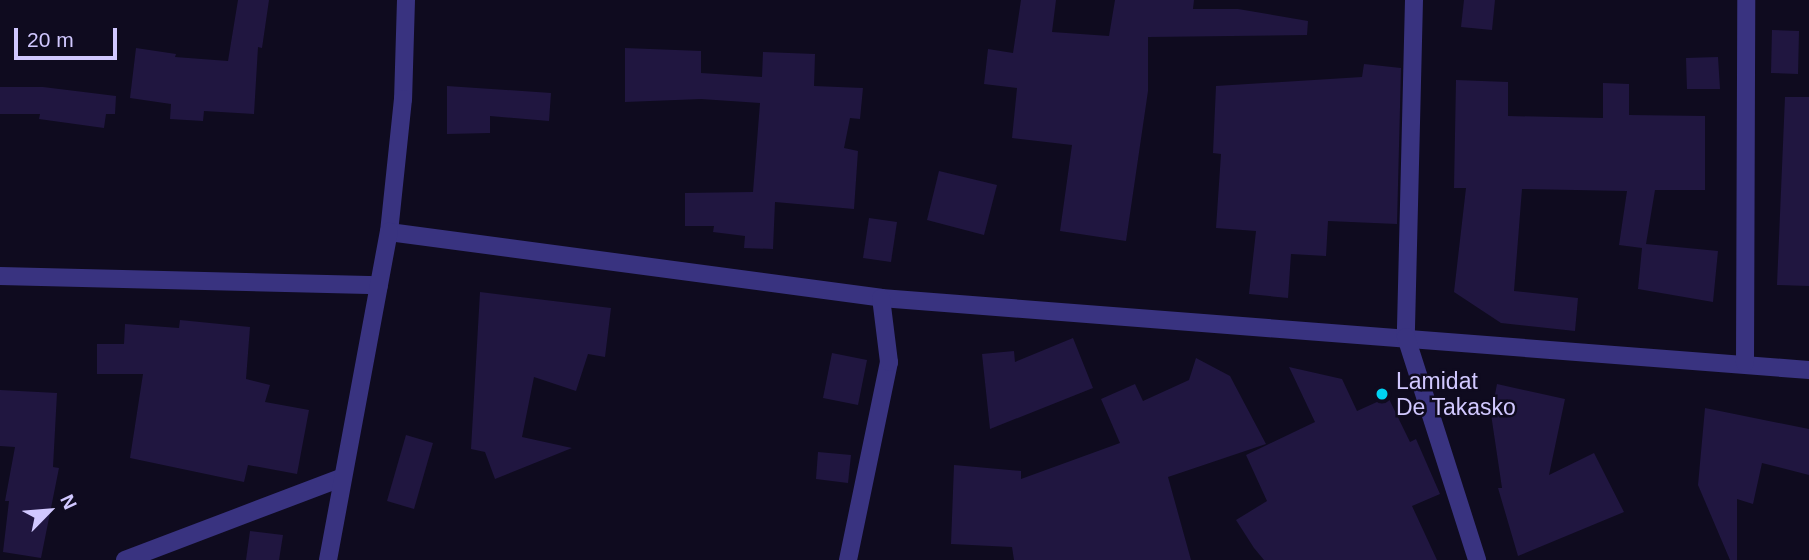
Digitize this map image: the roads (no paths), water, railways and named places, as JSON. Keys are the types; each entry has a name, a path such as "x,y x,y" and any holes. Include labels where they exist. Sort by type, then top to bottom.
{"street":[{"path":"328,560 389,232 404,99 407,0"},
{"path":"1414,0 1406,337 1477,560"},
{"path":"1745,363 1746,0"},
{"path":"389,232 881,298 1809,370"},
{"path":"0,276 379,285"},
{"path":"848,560 889,362 881,298"},
{"path":"125,560 344,477"}],"place":[{"name":"Lamidat De Takasko","path":"1382,394"}]}
